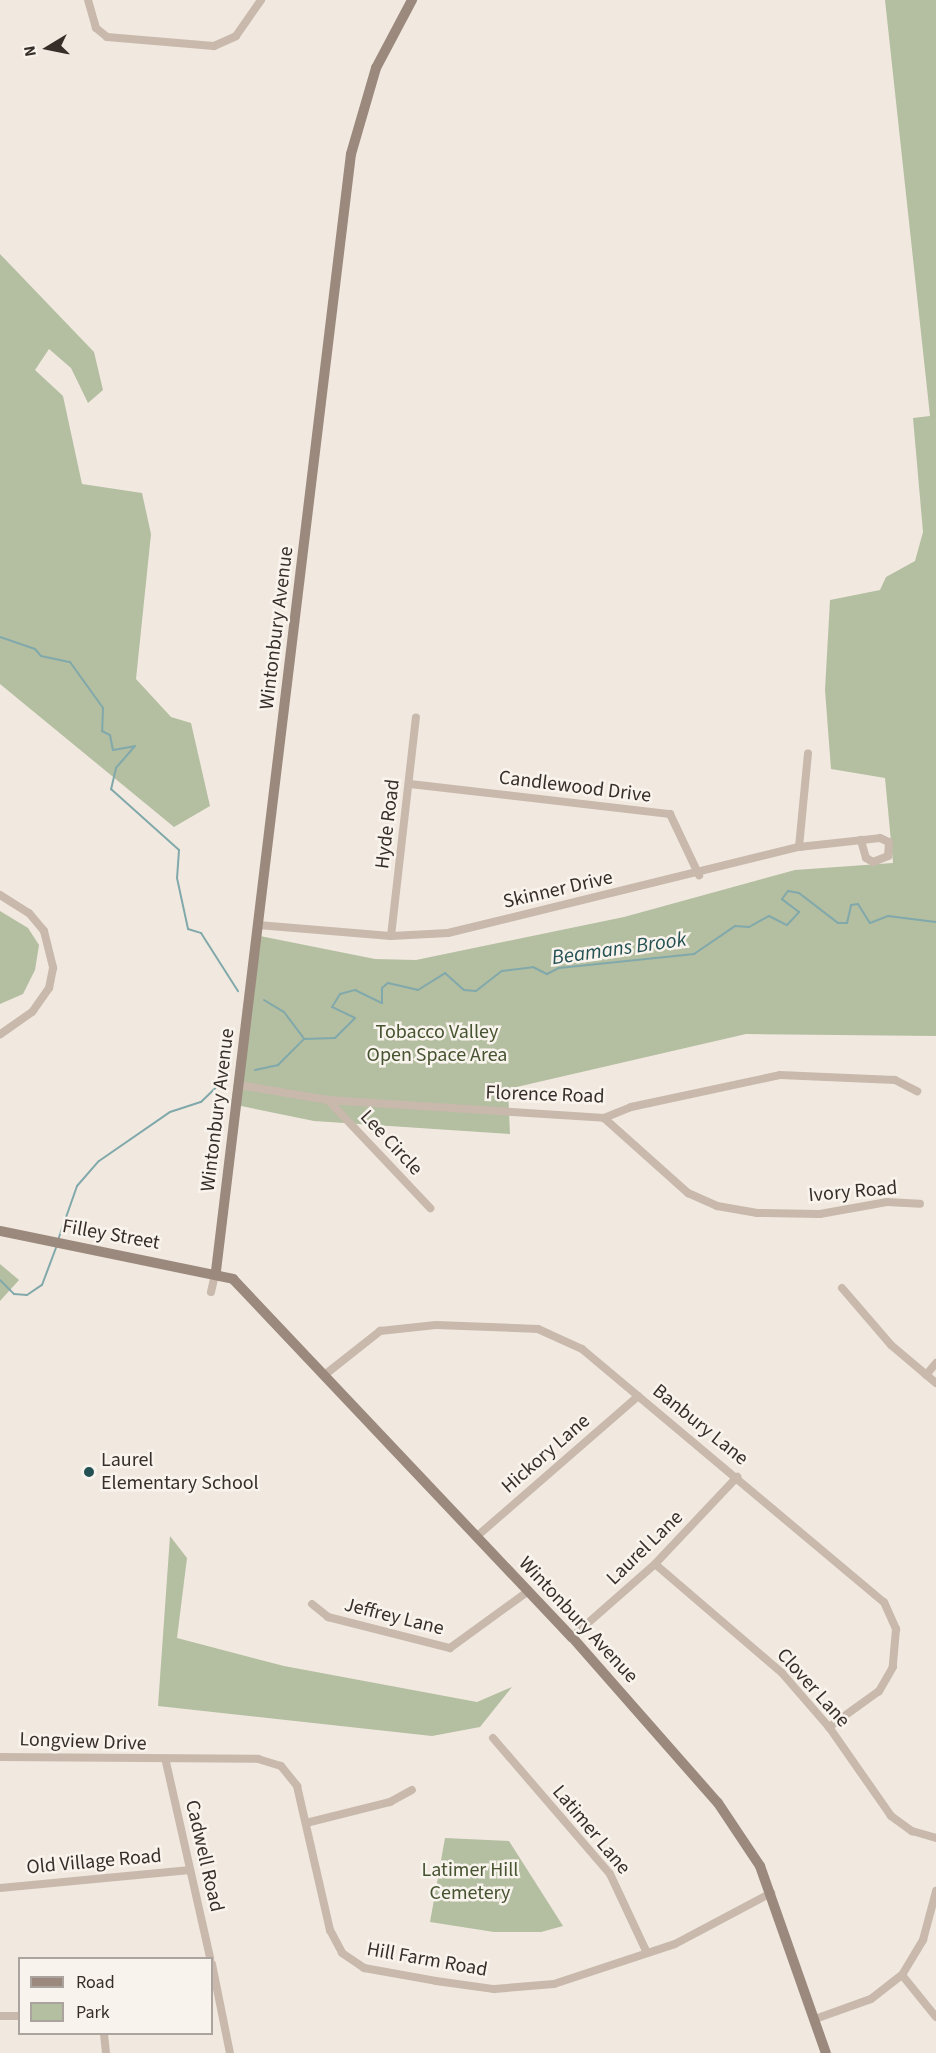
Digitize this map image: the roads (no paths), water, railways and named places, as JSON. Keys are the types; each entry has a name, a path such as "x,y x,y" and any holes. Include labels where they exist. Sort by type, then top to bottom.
{"street":[{"path":"88,0 96,27 107,37 214,46 236,36 261,0"},
{"name":"Wintonbury Avenue","path":"211,1292 216,1271 239,1085 351,154 376,68 412,0"},
{"name":"Hyde Road","path":"391,936 411,784 416,717"},
{"path":"799,847 808,753"},
{"name":"Candlewood Drive","path":"411,784 670,814 699,875"},
{"name":"Skinner Drive","path":"258,925 391,936 448,933 699,875 799,847 861,840"},
{"path":"0,895 29,913 44,931 53,968 49,988 32,1012 0,1034"},
{"name":"Florence Road","path":"239,1085 328,1100 604,1118 631,1107 780,1075 895,1080 916,1091"},
{"name":"Lee Circle","path":"328,1100 430,1208"},
{"name":"Ivory Road","path":"604,1118 688,1193 717,1206 757,1213 820,1214 887,1202 920,1204"},
{"name":"Filley Street","path":"0,1231 57,1245 216,1271"},
{"name":"Wintonbury Avenue","path":"216,1271 233,1279 327,1373 527,1592 572,1637 718,1803 747,1841 771,1893 826,2053"},
{"path":"842,1288 891,1345 936,1383"},
{"name":"Banbury Lane","path":"327,1373 380,1331 491,1325 538,1329 582,1349 875,1591 892,1616 897,1645 887,1680 829,1727"},
{"path":"926,1374 936,1363"},
{"name":"Hickory Lane","path":"476,1537 638,1396"},
{"name":"Laurel Lane","path":"572,1637 655,1564 737,1477"},
{"name":"Clover Lane","path":"655,1564 782,1673 829,1727 886,1812 912,1831 936,1838"},
{"name":"Jeffrey Lane","path":"312,1604 328,1617 450,1648 527,1592"},
{"name":"Latimer Lane","path":"493,1738 610,1874 647,1953"},
{"name":"Longview Drive","path":"0,1757 45,1754 166,1762"},
{"name":"Hill Farm Road","path":"166,1762 268,1760 297,1786 336,1943 364,1968 494,1989 527,1989 647,1953 771,1893"},
{"name":"Cadwell Road","path":"166,1762 210,1957"},
{"path":"306,1823 390,1803 412,1790"},
{"name":"Old Village Road","path":"0,1888 190,1870"},
{"path":"815,2019 871,1998 902,1974 923,1940 936,1891"},
{"path":"902,1974 936,2017"},
{"path":"213,1976 215,1999 230,2053"},
{"path":"0,2016 18,2016"},
{"path":"104,2035 106,2053"}],"waterway":[{"path":"0,637 35,649 41,656 70,662 103,708 102,731 110,735 113,750 135,746 116,768 111,789 179,850 177,878 188,929 201,933 238,991"},
{"name":"Beamans Brook","path":"255,1070 278,1065 304,1039 335,1038 355,1018 332,1007 340,994 355,990 382,1003 382,988 388,983 418,990 445,973 464,990 476,991 502,971 533,967 547,974 559,968 694,954 735,926 749,927 769,916 787,925 799,912 782,899 788,891 799,893 838,923 847,923 851,905 858,904 870,923 888,916 936,922"},
{"path":"264,1000 284,1012 304,1039"},
{"name":"Beamans Brook","path":"58,1240 77,1186 99,1161 170,1112 201,1102 228,1076"},
{"name":"Beamans Brook","path":"0,1280 14,1294 27,1295 42,1285 57,1245"}],"place":[{"name":"Laurel Elementary School","path":"89,1472"}],"park label":[{"name":"Tobacco Valley Open Space Area","path":"437,1044"},
{"name":"Latimer Hill Cemetery","path":"470,1882"}]}
